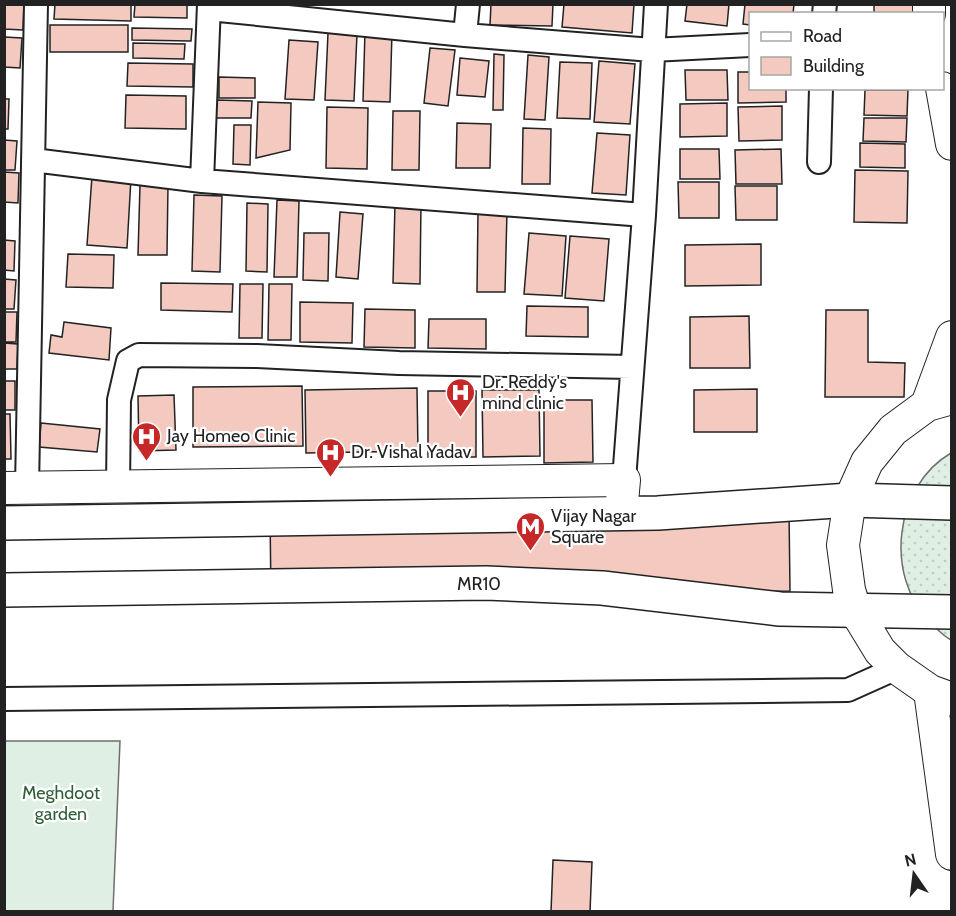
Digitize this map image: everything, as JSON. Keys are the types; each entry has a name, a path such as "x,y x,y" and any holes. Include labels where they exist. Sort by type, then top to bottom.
{"main road":[{"path":"4,523 621,513 850,500 951,503"},
{"name":"MR10","path":"4,590 486,583 602,588 780,609 951,612"}],"street":[{"path":"36,4 33,160 16,488 624,480"},
{"path":"465,35 468,4"},
{"path":"621,513 644,215 656,4"},
{"path":"202,181 209,7 465,35 652,50 749,45"},
{"path":"819,162 821,90"},
{"path":"942,90 951,144"},
{"path":"33,160 202,181 644,215"},
{"path":"951,337 939,401 893,430 867,462 850,500 843,545 849,590 855,610 880,651 897,668 941,695 951,854"},
{"path":"118,487 119,400 128,361 139,355 257,356 399,363 632,367"},
{"path":"4,699 849,690 897,668"}],"green space":[{"path":"951,453 951,640 930,622 915,603 906,581 901,557 902,533 907,509 917,487 932,468"},
{"name":"Meghdoot garden","path":"5,741 120,741 113,911 5,911"}],"building":[{"path":"4,4 24,4 23,30 4,29"},
{"path":"55,4 131,4 131,21 54,19"},
{"path":"135,4 187,4 187,18 134,17"},
{"path":"491,4 553,4 552,26 490,25"},
{"path":"564,4 634,4 632,33 562,27"},
{"path":"687,4 729,4 727,26 685,21"},
{"path":"745,4 794,4 793,12 749,12 749,25 743,24"},
{"path":"874,4 918,4 918,12 874,12"},
{"path":"50,25 128,25 128,52 50,52"},
{"path":"132,28 192,29 191,41 132,40"},
{"path":"365,31 392,32 390,102 363,101"},
{"path":"328,33 357,34 354,101 325,100"},
{"path":"4,37 22,38 20,68 4,67"},
{"path":"289,40 318,42 314,100 285,99"},
{"path":"133,43 185,44 184,59 133,58"},
{"path":"430,48 455,50 448,106 424,103"},
{"path":"494,54 504,55 503,110 493,110"},
{"path":"528,55 549,57 545,120 524,119"},
{"path":"460,58 489,61 485,97 457,95"},
{"path":"599,61 635,64 630,124 594,122"},
{"path":"560,62 592,63 590,119 557,118"},
{"path":"128,63 193,64 193,87 127,86"},
{"path":"685,70 727,70 728,100 686,100"},
{"path":"738,72 749,72 749,90 786,90 786,102 738,103"},
{"path":"219,77 255,78 255,98 219,98"},
{"path":"865,90 908,90 907,116 864,115"},
{"path":"126,95 186,96 186,129 125,128"},
{"path":"4,99 9,99 8,129 4,129"},
{"path":"216,100 252,101 251,118 216,118"},
{"path":"258,102 291,103 290,150 256,158"},
{"path":"727,103 727,136 680,137 680,104"},
{"path":"782,106 782,140 739,141 738,107"},
{"path":"327,107 368,108 367,169 326,168"},
{"path":"393,111 420,111 419,170 392,170"},
{"path":"864,118 907,118 906,142 863,141"},
{"path":"457,123 491,124 490,168 456,168"},
{"path":"234,125 251,125 250,165 233,164"},
{"path":"523,128 551,129 550,184 522,184"},
{"path":"597,133 630,135 626,195 592,193"},
{"path":"4,140 17,141 15,170 4,170"},
{"path":"860,143 905,144 905,168 860,167"},
{"path":"680,149 719,149 720,179 680,179"},
{"path":"781,149 782,184 736,184 735,150"},
{"path":"855,170 908,171 907,223 854,222"},
{"path":"4,172 19,173 18,203 4,202"},
{"path":"92,176 131,178 127,248 87,245"},
{"path":"678,182 719,182 719,218 679,218"},
{"path":"140,185 168,185 167,255 138,255"},
{"path":"735,186 777,186 777,220 736,220"},
{"path":"194,195 222,196 220,272 192,271"},
{"path":"277,200 299,201 297,277 274,277"},
{"path":"247,203 268,204 267,272 246,271"},
{"path":"395,203 421,203 420,284 393,283"},
{"path":"478,211 507,211 505,292 477,292"},
{"path":"340,212 363,214 358,279 336,277"},
{"path":"304,233 329,233 328,281 303,280"},
{"path":"529,233 566,236 562,296 524,294"},
{"path":"570,236 609,239 604,301 565,298"},
{"path":"4,240 15,241 14,271 4,270"},
{"path":"761,244 761,285 685,286 685,245"},
{"path":"68,254 114,255 113,288 66,287"},
{"path":"4,279 16,280 14,309 4,309"},
{"path":"161,283 233,284 232,312 161,310"},
{"path":"240,284 263,284 262,338 239,338"},
{"path":"269,284 292,284 291,340 268,340"},
{"path":"300,302 353,303 352,343 300,342"},
{"path":"527,306 588,307 588,337 526,336"},
{"path":"365,309 415,310 415,348 364,347"},
{"path":"826,310 868,310 868,362 905,363 904,397 825,397"},
{"path":"4,312 17,312 16,342 4,342"},
{"path":"749,316 750,368 690,368 690,317"},
{"path":"429,319 486,319 486,349 428,348"},
{"path":"64,322 111,328 109,360 49,353 51,335 62,337"},
{"path":"4,343 18,344 17,369 4,369"},
{"path":"4,381 15,381 15,410 4,410"},
{"path":"302,386 303,446 193,447 193,387"},
{"path":"417,388 418,451 306,453 305,390"},
{"path":"757,389 757,432 694,432 694,390"},
{"path":"482,390 539,390 540,456 483,457"},
{"path":"428,391 476,391 476,457 428,457"},
{"path":"174,395 176,450 139,451 138,396"},
{"path":"544,400 592,400 593,462 544,463"},
{"path":"4,414 10,414 11,459 4,459"},
{"path":"41,423 100,429 97,452 39,447"},
{"name":"Vijay Nagar Square","path":"789,510 790,591 271,596 270,514"},
{"path":"553,860 592,862 590,912 551,912"}],"place":[{"name":"Dr. Reddy's mind clinic","path":"461,418"},
{"name":"Jay Homeo Clinic","path":"146,462"},
{"name":"Dr. Vishal Yadav","path":"330,478"},
{"name":"Vijay Nagar Square","path":"530,552"}]}
